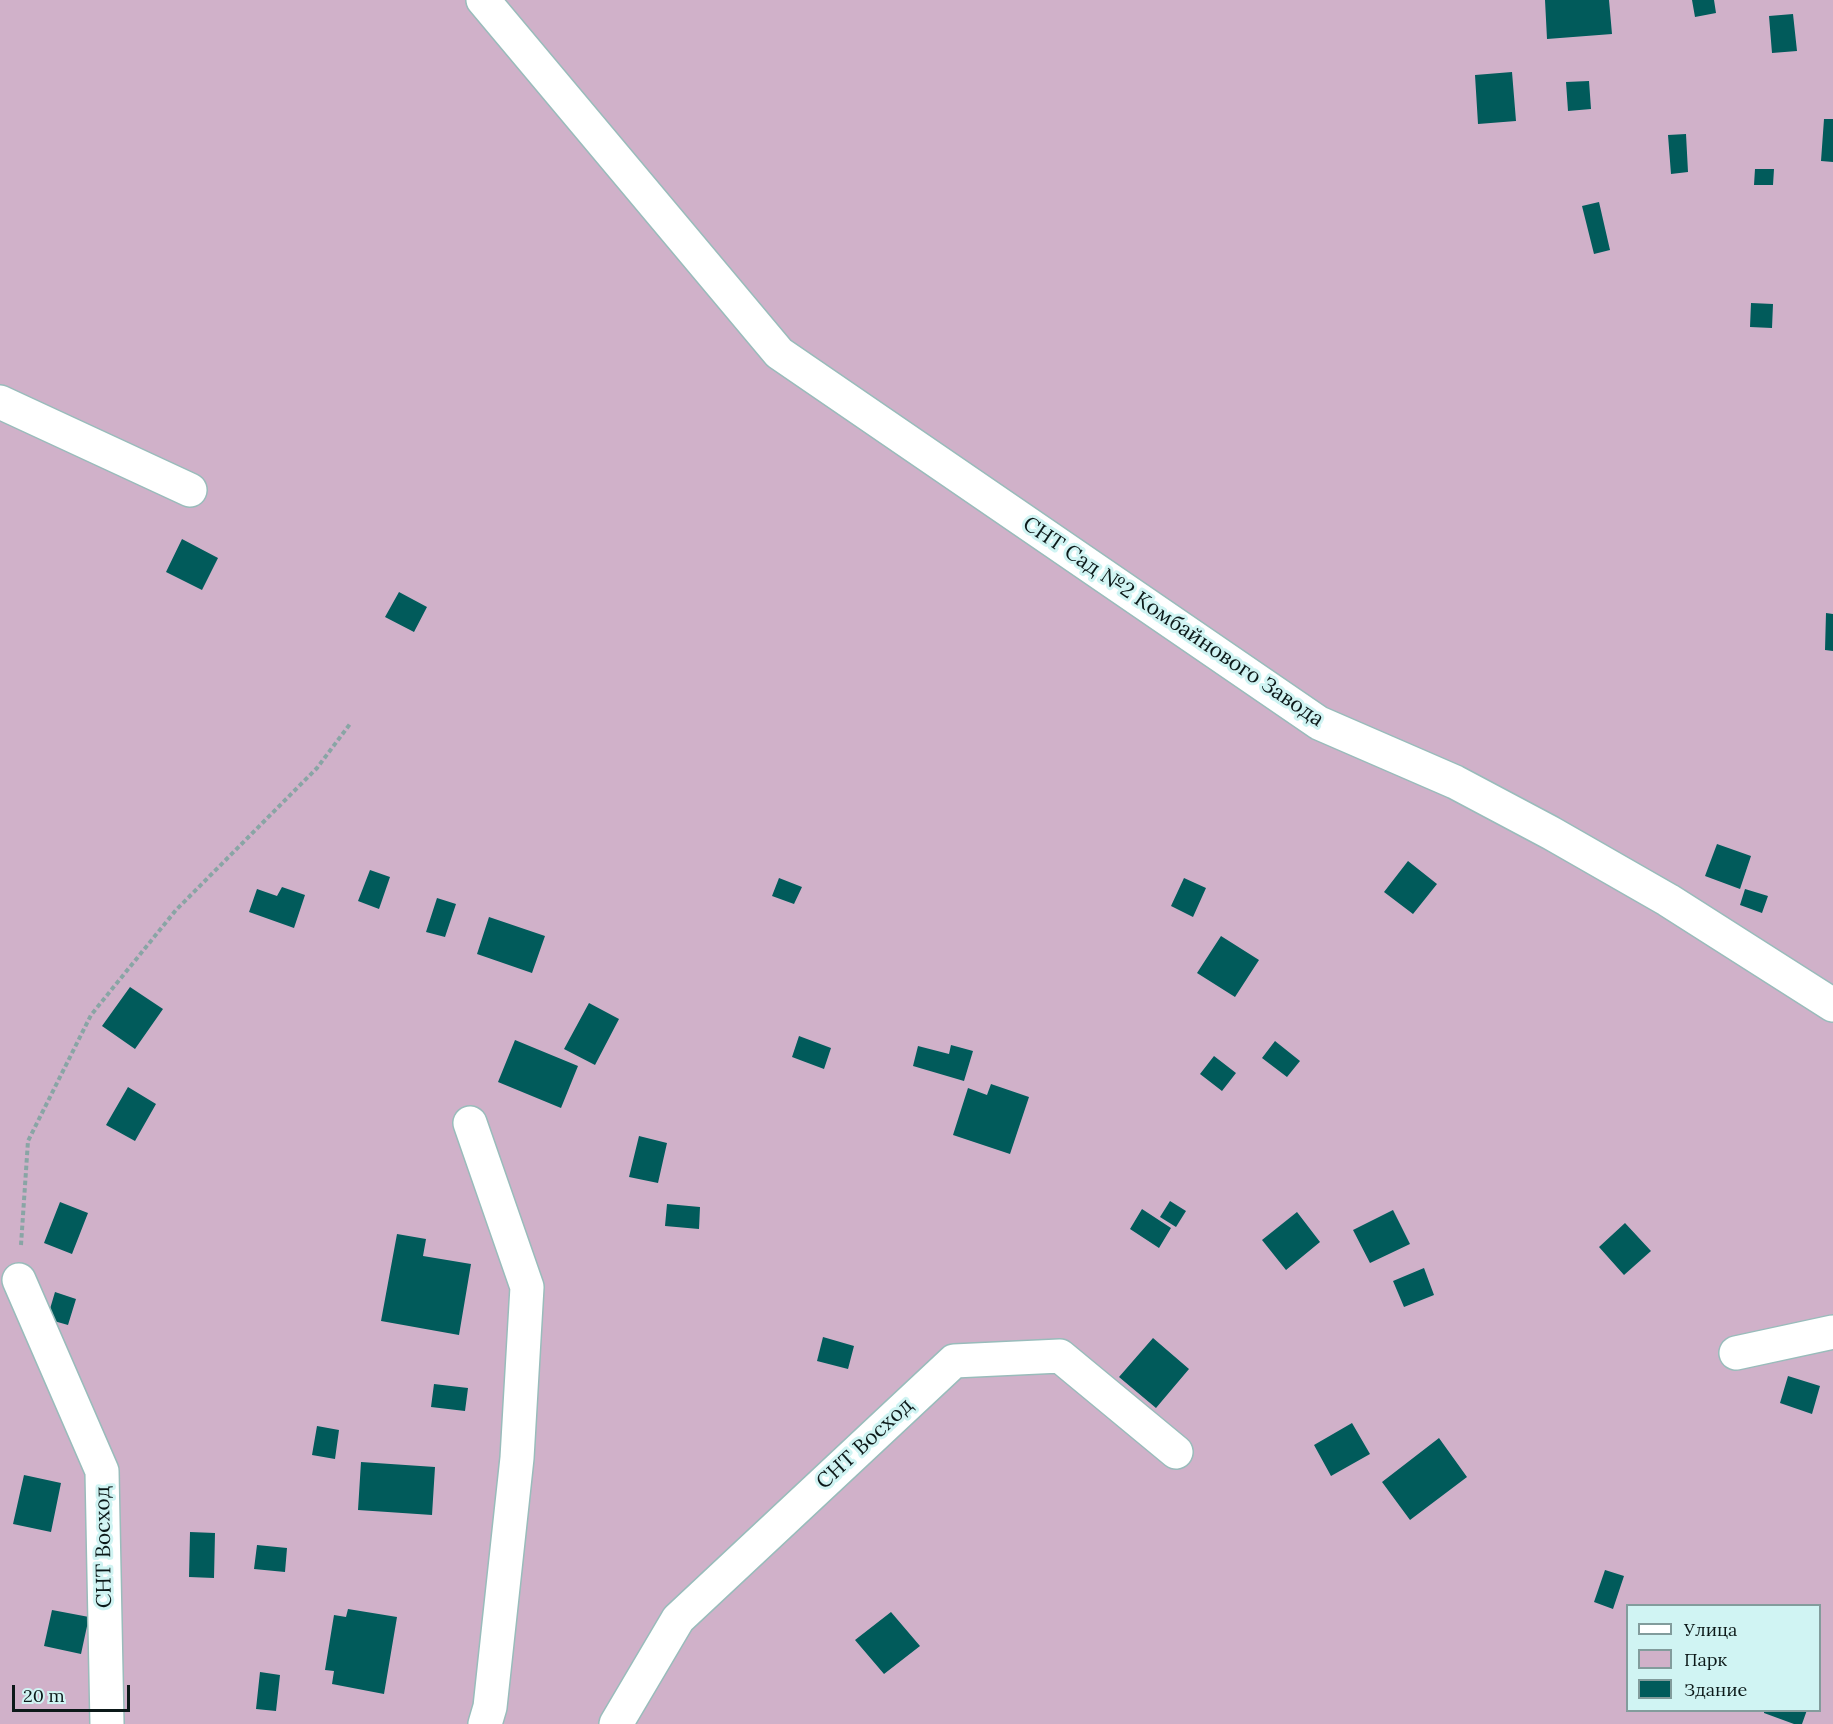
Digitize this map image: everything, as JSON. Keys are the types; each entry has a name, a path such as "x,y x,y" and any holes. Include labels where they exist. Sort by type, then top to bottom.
{"street":[{"name":"СНТ Сад №2 Комбайнового Завода","path":"483,0 779,353 1319,723 1455,782 1551,833 1668,900 1833,1005"},
{"path":"0,402 190,490"},
{"path":"470,1123 527,1287 517,1458 490,1707 485,1724"},
{"name":"СНТ Восход","path":"18,1280 102,1471 107,1724"},
{"path":"1736,1353 1833,1332"},
{"name":"СНТ Восход","path":"616,1724 678,1619 954,1361 1060,1356 1176,1452"}],"path":[{"path":"18,1280 28,1141 92,1015 176,910 317,768 351,724"}],"green space":[{"path":"0,0 1833,0 1833,1724 0,1724"}],"building":[{"path":"1545,0 1609,0 1612,34 1547,39"},
{"path":"1692,0 1714,0 1716,13 1695,17"},
{"path":"1793,14 1797,51 1772,53 1769,16"},
{"path":"1512,72 1516,121 1478,124 1475,75"},
{"path":"1589,81 1591,109 1568,111 1566,82"},
{"path":"1824,119 1833,119 1833,162 1821,161"},
{"path":"1686,134 1688,172 1671,174 1668,135"},
{"path":"1755,169 1774,169 1773,185 1754,185"},
{"path":"1599,202 1610,250 1594,254 1582,206"},
{"path":"1751,303 1773,304 1772,328 1750,327"},
{"path":"182,539 218,558 202,590 166,572"},
{"path":"399,592 427,607 414,632 385,617"},
{"path":"1826,613 1833,614 1833,651 1825,650"},
{"path":"1717,844 1751,856 1740,889 1705,876"},
{"path":"1408,861 1437,884 1413,914 1384,892"},
{"path":"370,870 390,877 379,909 358,901"},
{"path":"779,878 802,887 794,904 772,896"},
{"path":"1184,878 1206,888 1193,917 1171,906"},
{"path":"282,887 305,895 294,928 249,912 257,889 277,896"},
{"path":"1745,889 1768,896 1762,913 1740,905"},
{"path":"437,898 456,904 445,937 426,932"},
{"path":"489,917 545,936 532,973 477,954"},
{"path":"1221,936 1259,960 1235,997 1197,973"},
{"path":"130,987 163,1009 135,1049 102,1026"},
{"path":"589,1003 619,1019 595,1065 564,1049"},
{"path":"799,1036 831,1048 824,1069 792,1057"},
{"path":"515,1040 578,1066 561,1108 498,1082"},
{"path":"1275,1041 1300,1061 1287,1077 1262,1058"},
{"path":"951,1045 973,1051 964,1081 913,1066 918,1046 949,1054"},
{"path":"1214,1056 1236,1073 1222,1091 1200,1074"},
{"path":"991,1084 1029,1097 1010,1154 953,1135 968,1088 987,1095"},
{"path":"128,1087 156,1104 135,1141 106,1125"},
{"path":"639,1136 667,1143 658,1183 629,1177"},
{"path":"1170,1201 1186,1211 1176,1227 1160,1217"},
{"path":"60,1202 88,1213 72,1254 44,1243"},
{"path":"667,1204 700,1207 699,1229 665,1226"},
{"path":"1142,1209 1171,1228 1159,1248 1130,1229"},
{"path":"1393,1210 1410,1244 1370,1263 1353,1230"},
{"path":"1297,1212 1320,1242 1286,1270 1262,1240"},
{"path":"1625,1223 1651,1251 1624,1275 1599,1247"},
{"path":"397,1234 426,1239 423,1256 471,1264 459,1335 381,1321"},
{"path":"1424,1268 1434,1295 1404,1307 1393,1281"},
{"path":"55,1292 76,1299 68,1325 47,1319"},
{"path":"823,1337 854,1346 848,1369 817,1361"},
{"path":"1153,1338 1189,1369 1156,1408 1119,1377"},
{"path":"1788,1376 1820,1386 1812,1414 1780,1403"},
{"path":"434,1384 468,1388 465,1411 431,1407"},
{"path":"1352,1423 1370,1454 1331,1476 1314,1445"},
{"path":"317,1426 339,1430 335,1459 312,1455"},
{"path":"1439,1438 1467,1477 1410,1520 1382,1482"},
{"path":"361,1462 435,1467 432,1515 358,1510"},
{"path":"24,1475 61,1483 51,1532 13,1524"},
{"path":"190,1532 215,1533 214,1578 189,1577"},
{"path":"257,1545 287,1548 285,1572 254,1569"},
{"path":"1605,1570 1624,1576 1613,1609 1594,1602"},
{"path":"348,1609 397,1617 384,1694 332,1684 334,1671 325,1670 334,1615 346,1617"},
{"path":"52,1610 89,1617 81,1654 44,1646"},
{"path":"891,1612 920,1646 884,1674 855,1640"},
{"path":"260,1672 280,1675 276,1711 256,1709"},
{"path":"1806,1712 1802,1724 1794,1724 1764,1713"}]}
